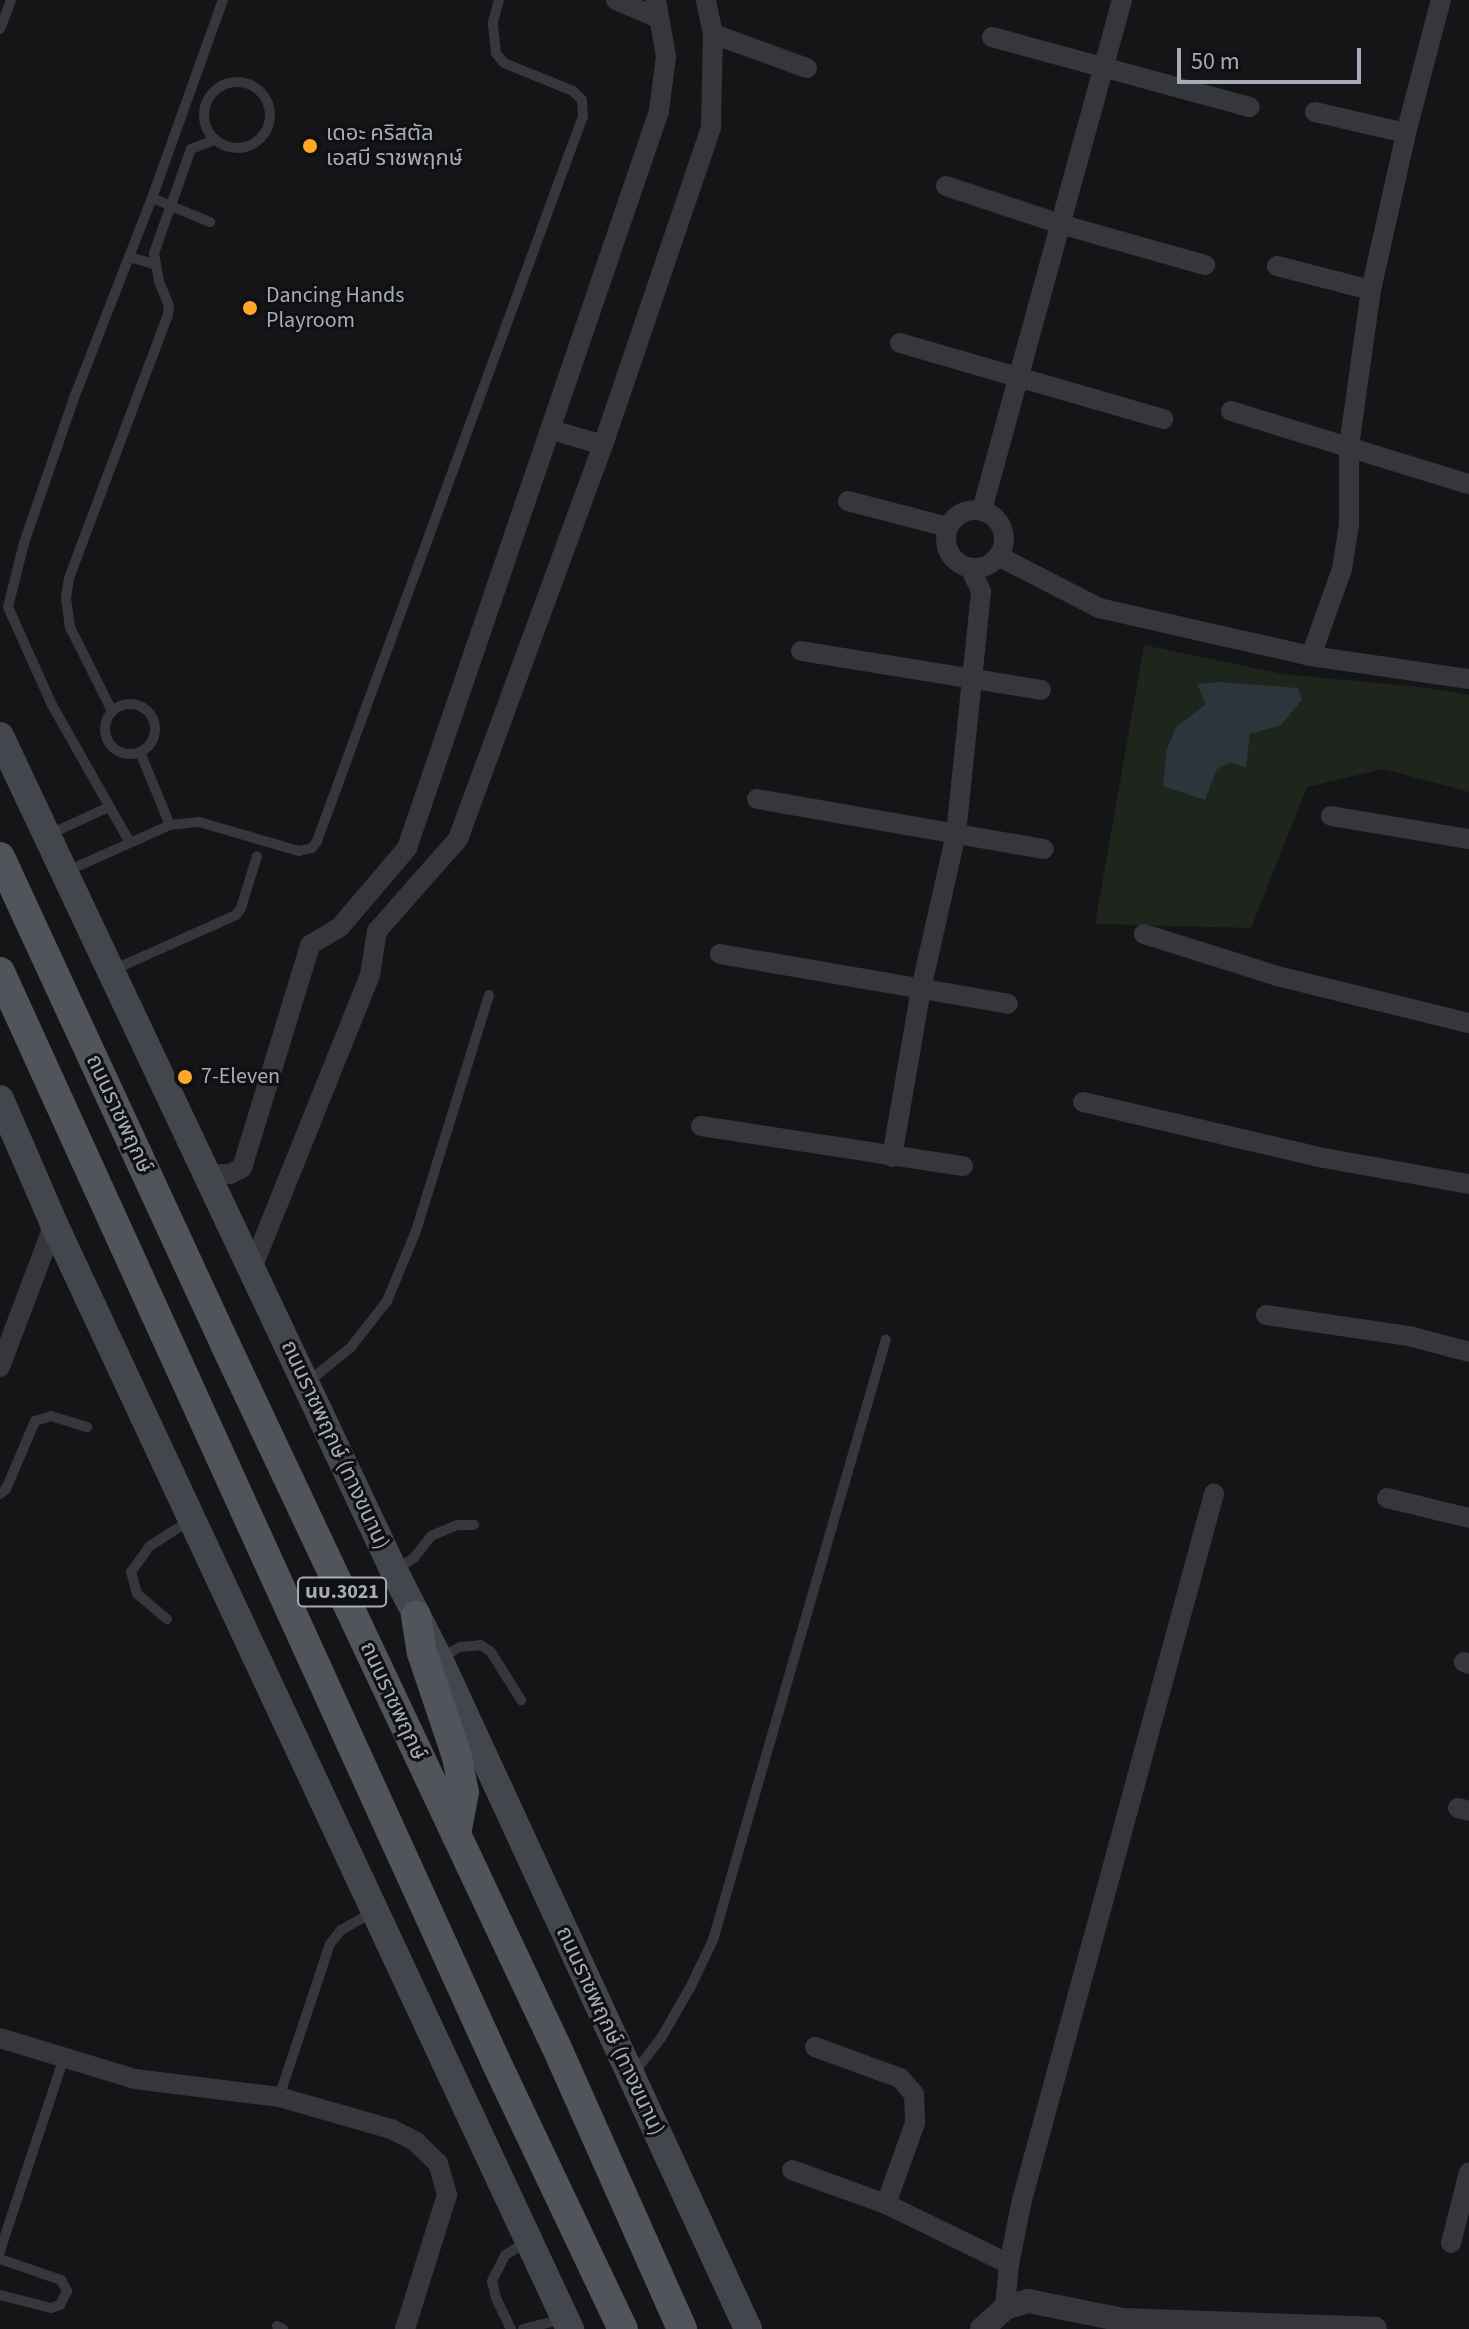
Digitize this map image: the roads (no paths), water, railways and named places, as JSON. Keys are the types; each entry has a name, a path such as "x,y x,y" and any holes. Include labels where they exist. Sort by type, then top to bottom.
{"main road":[{"name":"ถนนราชพฤกษ์ (ทางขนาน)","path":"0,736 253,1266 394,1571 439,1659 748,2329"},
{"name":"ถนนราชพฤกษ์","path":"0,857 556,2046 682,2329"},
{"name":"นบ.3021","path":"0,972 496,2062 623,2329"},
{"path":"0,1099 54,1224 194,1518 567,2324"},
{"path":"416,1616 422,1653 457,1757 464,1792 456,1834"}],"street":[{"path":"209,1174 230,1174 242,1168 310,945 340,927 407,848 552,430 659,111 666,56 657,9 616,0"},
{"path":"253,1266 370,975 377,931 458,839 603,445 711,127 713,34 706,0"},
{"path":"982,510 1122,0"},
{"path":"1311,656 1342,569 1349,525 1349,446 1371,290 1406,133 1441,0"},
{"path":"713,34 807,68"},
{"path":"992,37 1250,107"},
{"path":"1315,112 1406,133"},
{"path":"946,186 1060,224 1205,265"},
{"path":"1277,266 1371,290"},
{"path":"900,343 1163,419"},
{"path":"1231,411 1469,484"},
{"path":"552,430 603,445"},
{"path":"848,501 948,527"},
{"path":"892,1157 921,989 956,834 969,678 981,591 970,567 949,553 948,527 958,515 982,510 998,520 1002,529 1002,548 998,556 985,565 970,567"},
{"path":"998,556 1099,608 1311,656 1469,679"},
{"path":"801,651 1041,690"},
{"path":"757,799 1044,849"},
{"path":"1331,816 1469,839"},
{"path":"1144,934 1277,976 1469,1023"},
{"path":"720,954 1008,1004"},
{"path":"1083,1102 1324,1158 1469,1184"},
{"path":"701,1126 963,1166"},
{"path":"0,1367 54,1224"},
{"path":"1266,1315 1409,1336 1469,1352"},
{"path":"1005,2308 1009,2264 1022,2200 1214,1494"},
{"path":"1387,1498 1469,1518"},
{"path":"0,2038 63,2060 135,2079 279,2097 391,2129 416,2142 438,2163 447,2195 405,2329"},
{"path":"815,2047 900,2078 914,2094 915,2123 886,2204"},
{"path":"792,2170 886,2204 1009,2264"},
{"path":"1451,2243 1469,2172"},
{"path":"982,2329 1005,2308 1028,2301 1123,2325 1375,2329"}],"lane":[{"path":"0,29 11,0"},
{"path":"129,841 52,705 8,607 29,528 194,86 223,0"},
{"path":"63,873 170,825 199,822 299,851 312,848 317,841 583,116 582,100 573,91 504,63 496,53 493,22 499,0"},
{"path":"229,82 249,84 265,97 270,117 262,136 254,143 234,148 215,140 204,122 203,112 211,93 229,82"},
{"path":"194,86 211,93"},
{"path":"112,711 82,657 70,627 66,597 79,545 168,315 169,306 154,264 154,253 191,149 215,140"},
{"path":"152,198 210,222"},
{"path":"129,257 154,264"},
{"path":"120,705 140,705 154,718 154,738 140,752 130,755 112,747 104,729 112,711 120,705"},
{"path":"140,752 170,825"},
{"path":"46,836 109,807"},
{"path":"111,971 236,915 257,856"},
{"path":"306,1384 351,1347 387,1301 416,1231 489,995"},
{"path":"631,2076 661,2038 713,1940 886,1339"},
{"path":"0,1494 6,1489 35,1421 51,1416 87,1427"},
{"path":"167,1619 137,1594 131,1572 150,1546 194,1518"},
{"path":"394,1571 414,1558 431,1536 457,1525 474,1525"},
{"path":"439,1659 460,1647 481,1645 491,1652 521,1700"},
{"path":"279,2097 330,1944 341,1930 377,1911"},
{"path":"0,2251 63,2060"},
{"path":"511,2329 496,2298 492,2281 505,2255 528,2241"},
{"path":"0,2259 61,2280 67,2291 60,2305 51,2308 0,2295"},
{"path":"523,2329 567,2324"}],"place":[{"name":"เดอะ คริสตัล เอสบี ราชพฤกษ์","path":"310,146"},
{"name":"Dancing Hands Playroom","path":"250,308"},
{"name":"7-Eleven","path":"185,1077"}]}
